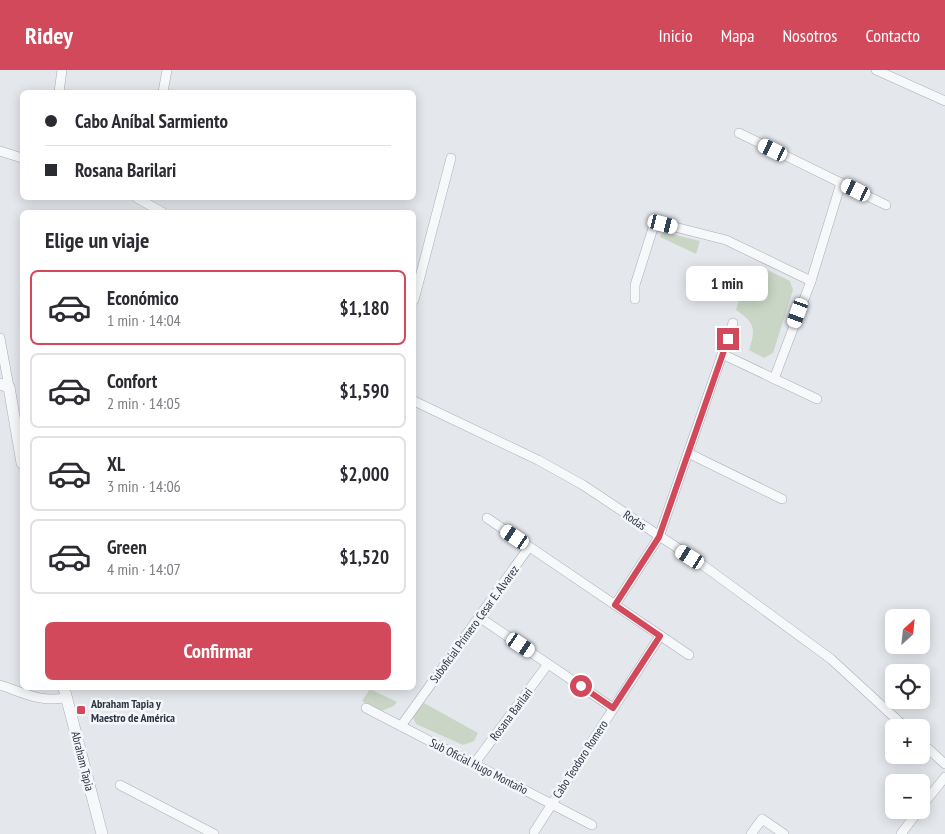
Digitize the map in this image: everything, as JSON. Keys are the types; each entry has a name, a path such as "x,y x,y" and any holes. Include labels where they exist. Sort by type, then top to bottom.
{"street":[{"path":"58,90 62,70"},
{"path":"163,90 167,70"},
{"path":"876,70 945,100"},
{"path":"739,133 886,205"},
{"path":"0,151 20,157"},
{"path":"416,292 451,158"},
{"path":"774,379 811,280 841,183"},
{"path":"143,200 159,210"},
{"path":"635,299 635,285 653,228 663,224 726,240 811,280"},
{"path":"615,605 659,537 733,323"},
{"path":"0,338 4,385 20,454"},
{"path":"722,354 816,399"},
{"name":"Rodas","path":"416,401 538,460 583,485 700,564 831,659 896,719"},
{"path":"688,453 782,499"},
{"path":"487,518 689,655"},
{"name":"Suboficial Primero Cesar E. Alvarez","path":"401,726 529,547"},
{"path":"479,617 613,708"},
{"name":"Cabo Teodoro Romero","path":"534,832 660,636"},
{"name":"Rosana Barilari","path":"474,764 548,664"},
{"path":"0,685 45,700 54,701 65,692"},
{"name":"Abraham Tapia","path":"65,692 102,834"},
{"name":"Sub Oficial Hugo Montaño","path":"366,708 592,825"},
{"path":"930,750 945,764"},
{"path":"930,796 945,777"},
{"path":"120,785 214,834"},
{"path":"751,834 762,819 784,834"},
{"path":"900,834 912,819"}],"green space":[{"path":"663,232 700,241 696,254 660,237"},
{"path":"759,266 790,281 793,290 773,353 764,358 749,350 753,336 752,327 747,319 736,310 745,280 742,274"},
{"path":"369,690 372,690 397,702 394,706 381,711 362,701"},
{"path":"424,703 478,733 474,741 463,745 416,724 413,717"}],"place":[{"name":"Abraham Tapia y Maestro de América","path":"81,710"}],"route":[{"path":"581,686 613,708 660,636 615,605 659,537 728,339"}]}
